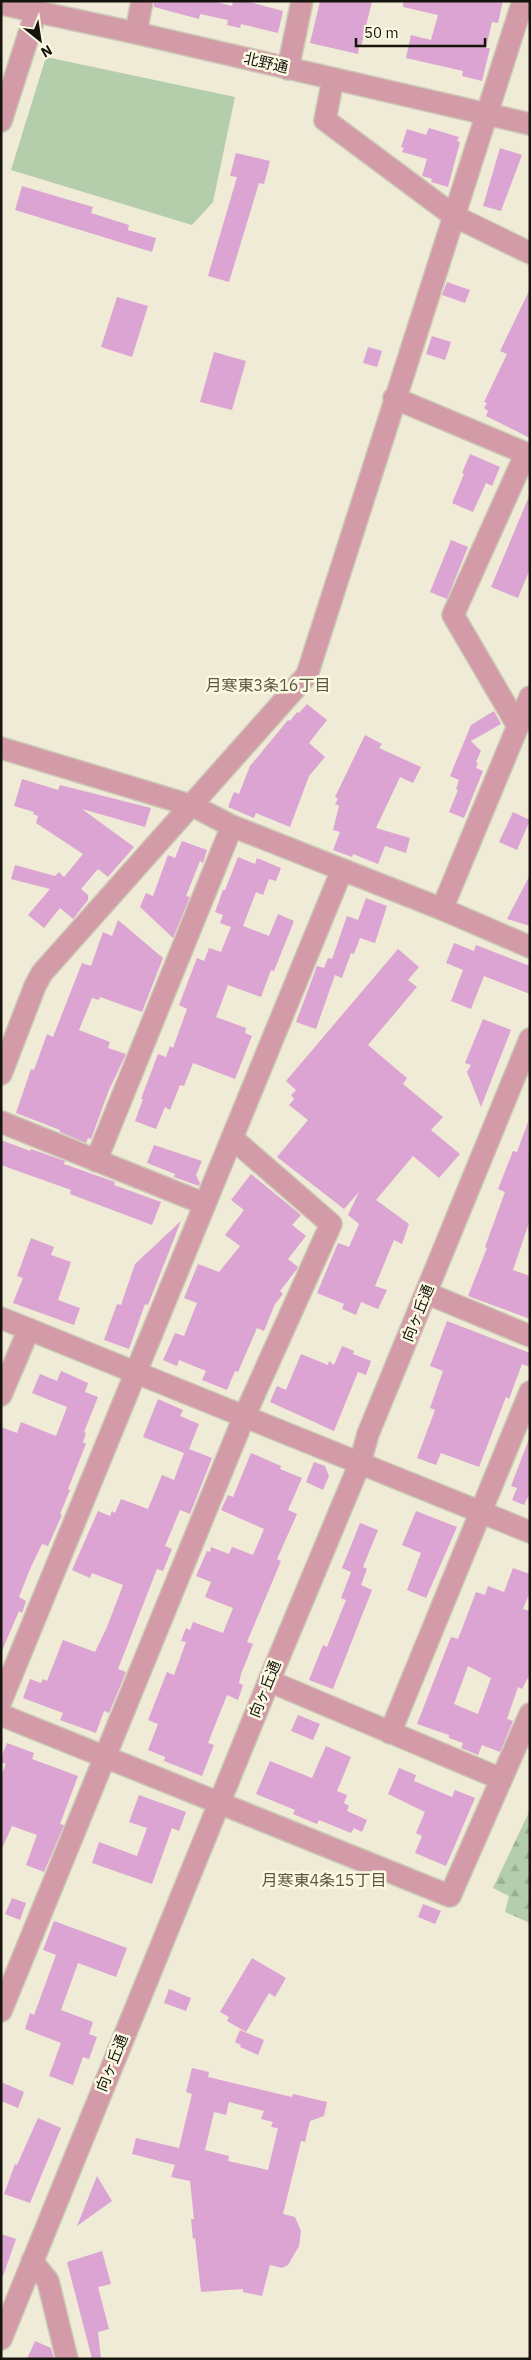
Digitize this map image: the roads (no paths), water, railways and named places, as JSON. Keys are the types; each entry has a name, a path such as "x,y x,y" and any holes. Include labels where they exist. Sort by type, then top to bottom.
{"street":[{"path":"136,33 142,1"},
{"path":"288,69 302,1"},
{"path":"1,1074 8,1037 42,973 193,806 307,675 394,398 523,1"},
{"name":"北野通","path":"1,4 136,33 530,124"},
{"path":"1,121 36,12"},
{"path":"333,79 325,120 454,216 530,253"},
{"path":"394,398 528,454 453,615 518,726"},
{"path":"442,909 530,698"},
{"path":"1,748 193,806 232,826 442,909 530,947"},
{"path":"96,1160 232,826"},
{"path":"1,1701 342,870"},
{"name":"向ヶ丘通","path":"2,2332 268,1681 360,1463 368,1434 528,1046"},
{"path":"1,1122 204,1204"},
{"path":"1,2011 244,1417 331,1224 232,1138"},
{"path":"426,1292 530,1336"},
{"path":"1,1318 530,1532"},
{"path":"1,1395 29,1329"},
{"path":"390,1733 530,1392"},
{"path":"268,1681 501,1779"},
{"path":"1,1715 219,1801 450,1896 530,1714"},
{"path":"32,2261 48,2281 68,2359"}],"district":[{"name":"月寒東3条16丁目","path":"268,685"},
{"name":"月寒東4条15丁目","path":"324,1880"}]}
